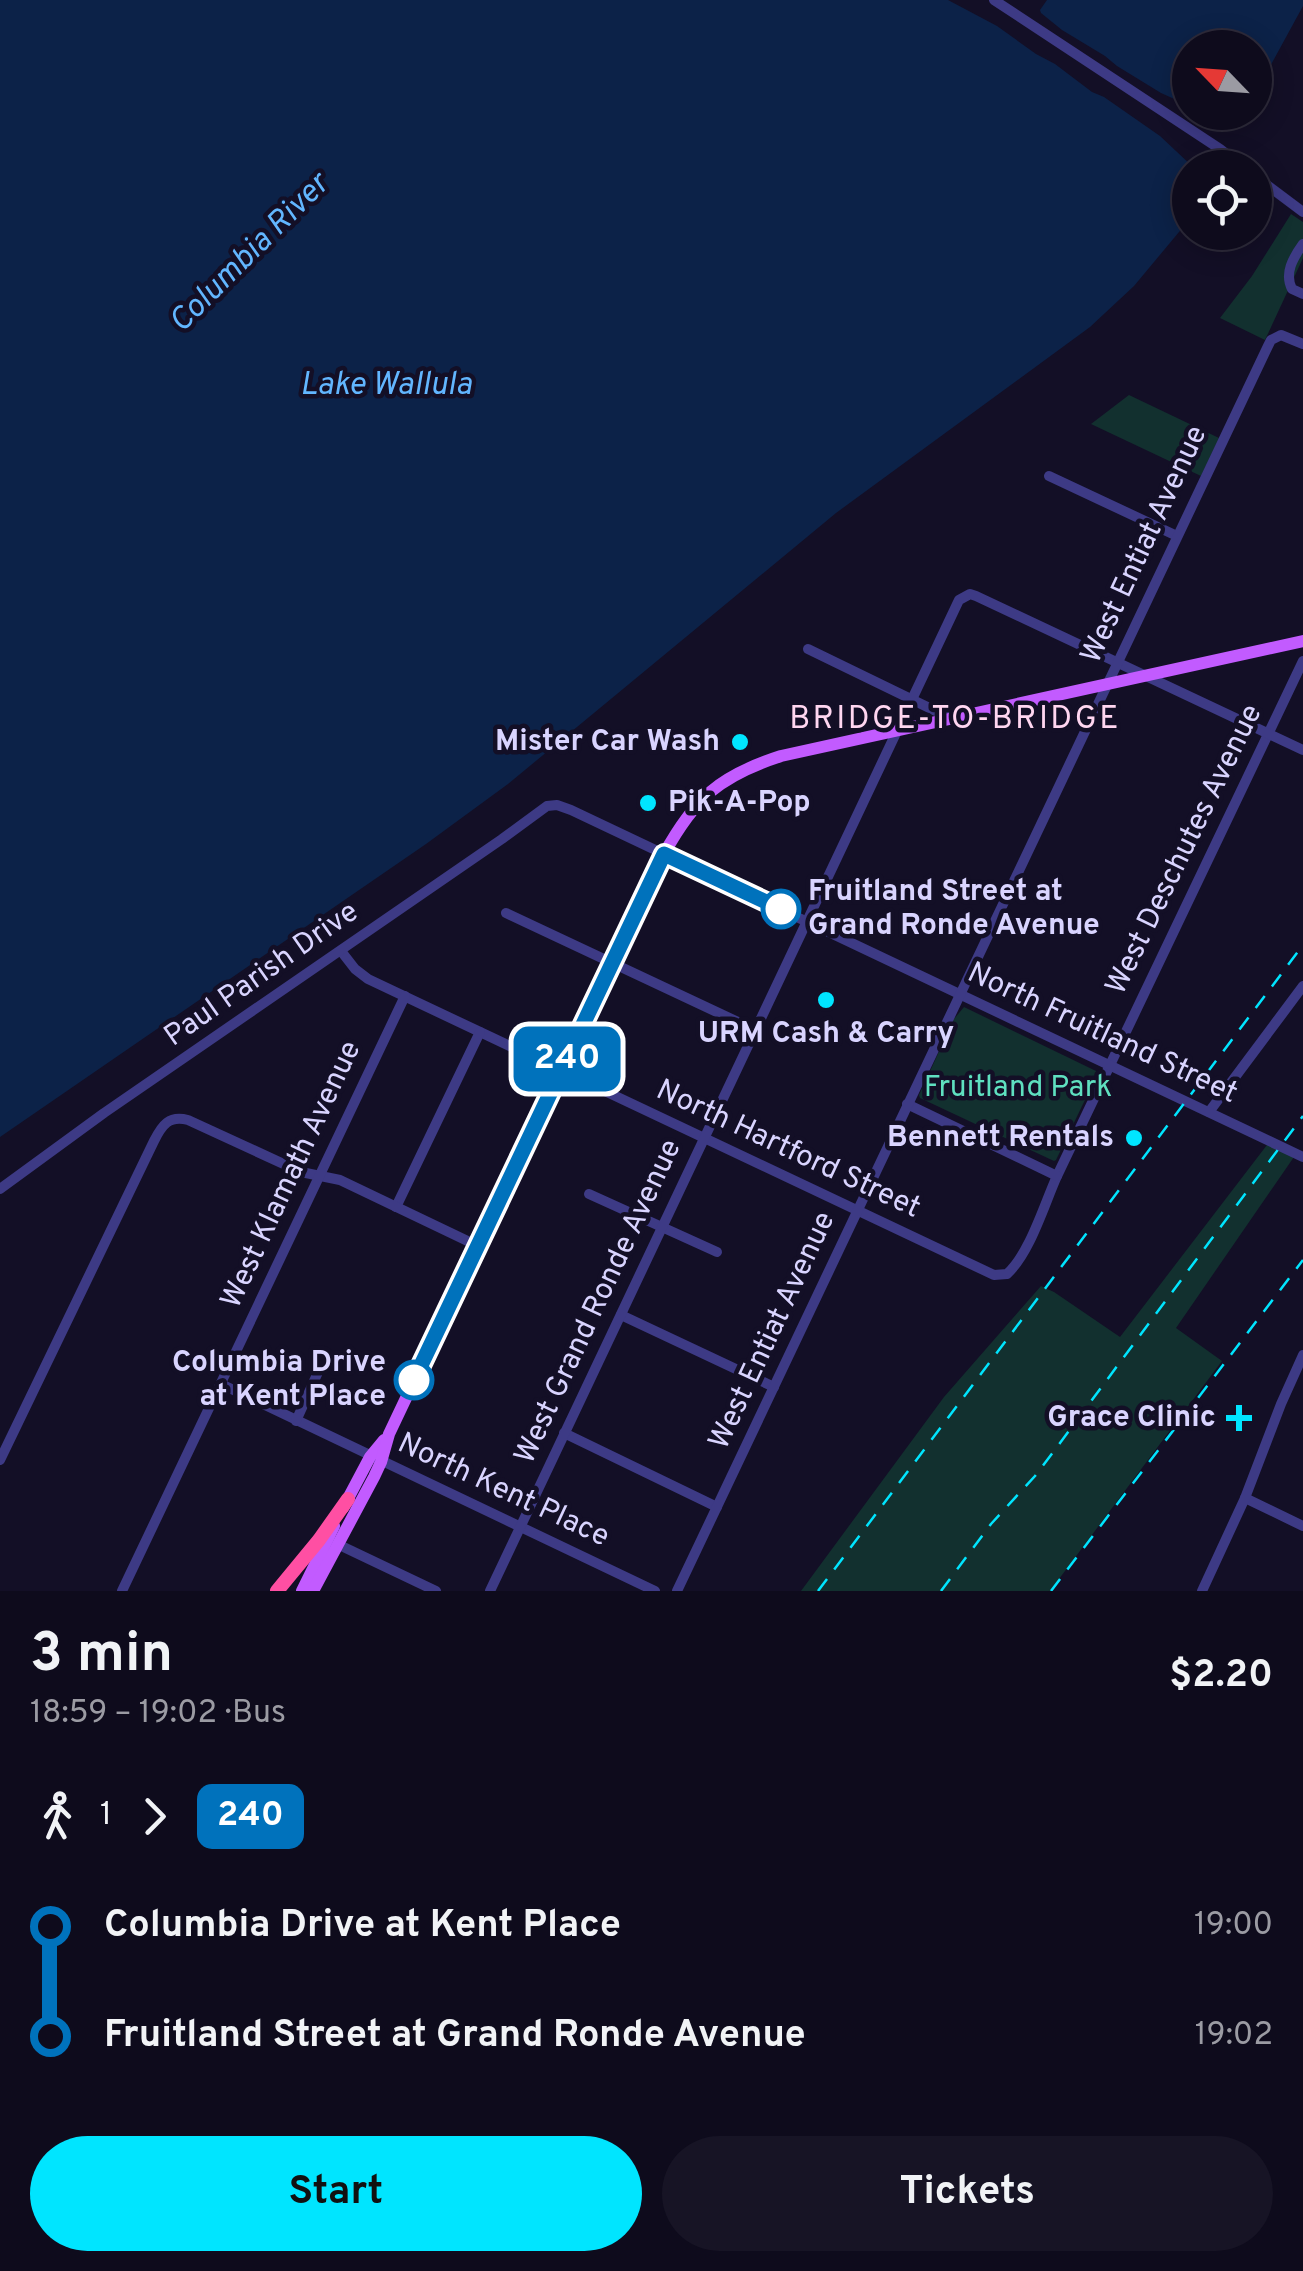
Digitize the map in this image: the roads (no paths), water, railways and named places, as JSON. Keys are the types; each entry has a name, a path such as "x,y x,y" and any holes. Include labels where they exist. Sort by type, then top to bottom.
{"highway":[{"path":"277,1591 348,1499"}],"main road":[{"path":"302,1591 333,1542 376,1459 664,854 698,802 737,773 781,756 1303,641"},
{"path":"314,1591 348,1499 376,1459"}],"street":[{"path":"994,0 1220,150"},
{"path":"1272,189 1303,212"},
{"path":"1298,291 1288,281 1290,268 1303,244"},
{"name":"West Entiat Avenue","path":"677,1591 1268,346 1276,336 1303,344"},
{"path":"1049,476 1176,536"},
{"name":"West Grand Ronde Avenue","path":"490,1591 958,600 970,594 976,596 1118,662"},
{"path":"808,649 951,719"},
{"path":"1118,662 1303,750"},
{"name":"West Deschutes Avenue","path":"1007,1274 1018,1262 1303,662"},
{"name":"North Fruitland Street","path":"553,804 1303,1157"},
{"name":"Paul Parish Drive","path":"0,1189 553,804"},
{"path":"506,913 755,1030"},
{"name":"North Hartford Street","path":"341,950 364,976 404,996 994,1274 1007,1274"},
{"path":"1209,1112 1303,986"},
{"name":"West Klamath Avenue","path":"122,1591 404,996"},
{"path":"396,1208 480,1032"},
{"path":"908,1104 1057,1176"},
{"path":"0,1460 154,1140 169,1120 188,1120 301,1172 340,1180 478,1246"},
{"path":"590,1194 717,1252"},
{"path":"621,1315 774,1388"},
{"path":"1202,1591 1303,1355"},
{"path":"296,1420 320,1370"},
{"name":"North Kent Place","path":"221,1384 656,1591"},
{"path":"564,1434 717,1508"},
{"path":"1244,1498 1303,1526"},
{"path":"333,1542 436,1591"}],"water":[{"name":"Lake Wallula","path":"0,0 948,0 1055,64 1175,150 1172,240 1134,286 1090,327 836,513 508,784 0,1137"},
{"path":"1047,0 1303,0 1272,63 1272,30 1172,30 1172,98 1062,30 1040,10"}],"railway":[{"path":"818,1591 1303,945"},
{"path":"941,1591 991,1524 1035,1476 1303,1116"},
{"path":"1051,1591 1303,1260"}],"place":[{"name":"Mister Car Wash","path":"740,742"},
{"name":"Pik-A-Pop","path":"648,803"},
{"name":"Fruitland Street at Grand Ronde Avenue","path":"781,909"},
{"name":"URM Cash & Carry","path":"826,1000"},
{"name":"Bennett Rentals","path":"1134,1138"},
{"name":"Columbia Drive at Kent Place","path":"414,1380"},
{"name":"Grace Clinic","path":"1239,1418"}],"district":[{"name":"BRIDGE-TO-BRIDGE","path":"955,720"}],"water label":[{"name":"Columbia River","path":"250,254"}],"park label":[{"name":"Fruitland Park","path":"1018,1088"}]}
